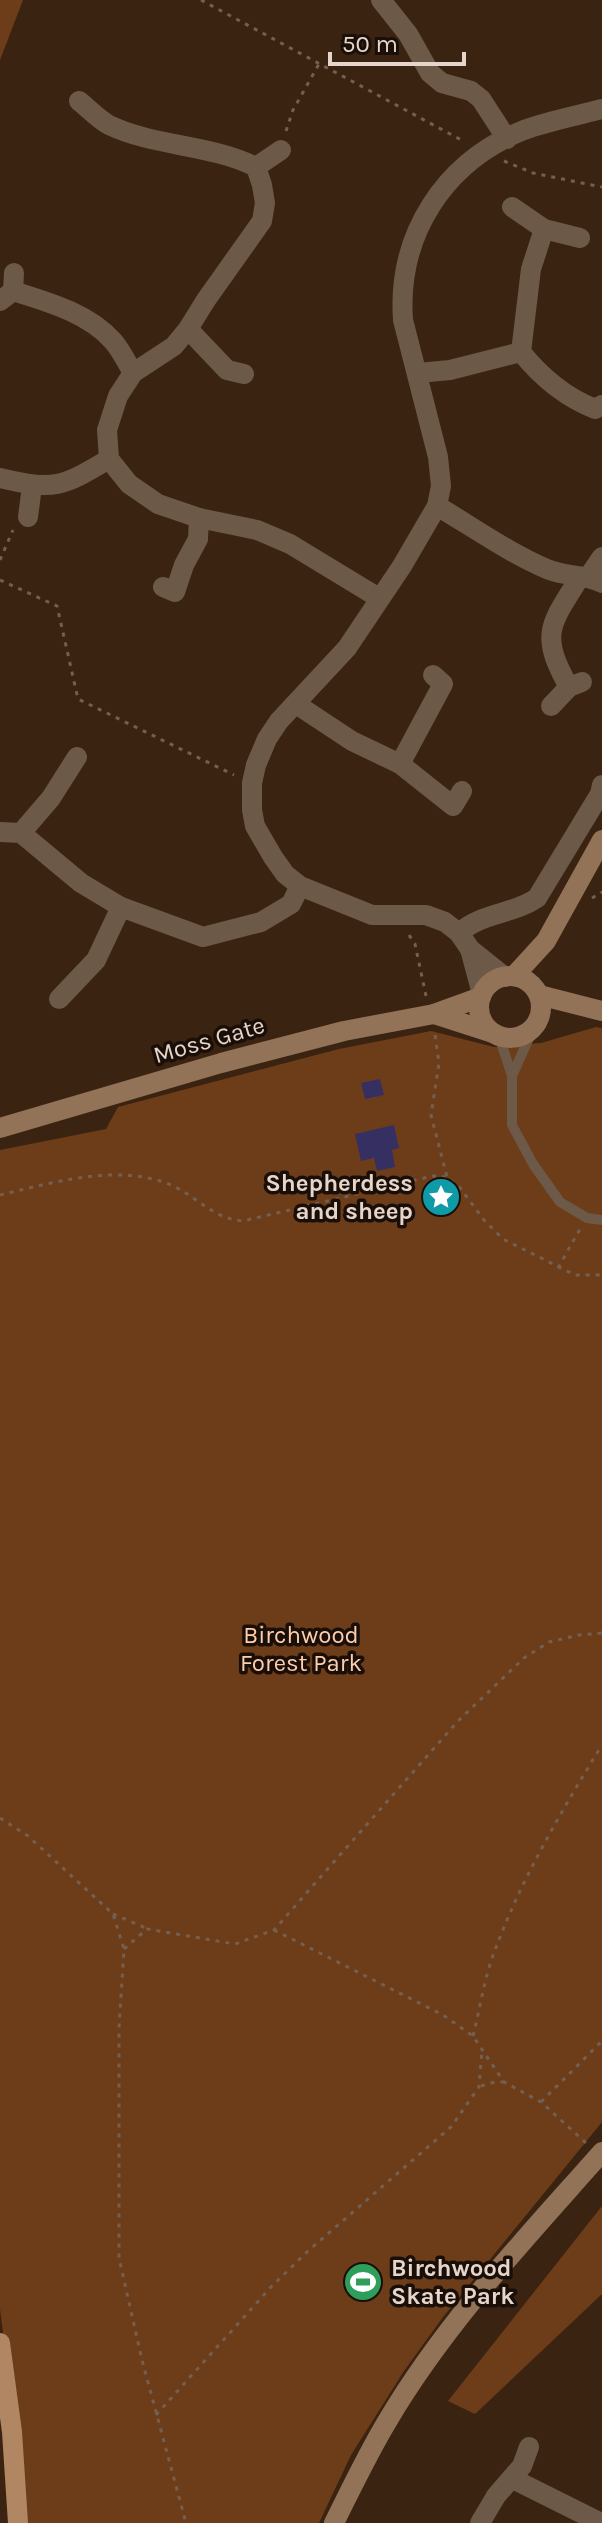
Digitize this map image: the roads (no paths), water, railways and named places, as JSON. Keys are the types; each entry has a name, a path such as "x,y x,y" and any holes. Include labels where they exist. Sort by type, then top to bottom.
{"main road":[{"path":"0,2343 12,2432 18,2523"}],"street":[{"path":"381,0 408,34 430,73 442,83 471,91 481,99 507,139"},
{"path":"78,99 107,124 238,158 256,167 265,203 262,221 188,329 174,346 133,373 118,396 107,430 109,459 129,484 158,504 199,518 257,530 290,544 379,598"},
{"path":"602,109 525,130 462,167 446,184 412,241 404,270 403,320 438,457 441,486 437,506 402,566 347,648 279,721 267,739 252,783 255,826 285,874 300,886 372,915 426,915 445,922 509,976 546,941 602,840"},
{"path":"256,167 281,150"},
{"path":"512,207 544,229 580,238"},
{"path":"544,229 531,269 521,352 537,372 556,387 579,403 599,411"},
{"path":"9,289 51,302 90,322 113,342 133,373"},
{"path":"188,329 227,370 244,374"},
{"path":"418,373 450,370 521,352"},
{"path":"0,478 32,486 54,487 83,475 109,459"},
{"path":"28,517 32,486"},
{"path":"437,506 549,570 590,578"},
{"path":"163,587 175,592 184,565 198,539 199,518"},
{"path":"551,706 576,685 554,661 551,644 557,615 590,578 602,557"},
{"path":"400,764 443,684 433,675"},
{"path":"296,704 352,741 400,764 453,806 462,791"},
{"path":"21,833 51,798 77,757"},
{"path":"496,1034 481,1017 482,996 464,941 477,919 528,904 537,898 600,794 602,769"},
{"path":"0,832 21,833 81,883 121,907 203,937 261,922 291,904 300,886"},
{"path":"59,999 96,960 121,907"},
{"path":"535,1026 541,1014 537,992 546,941"},
{"name":"Moss Gate","path":"0,1128 300,1042 431,1014 482,996 491,983 509,976 522,978 537,992 596,1010"},
{"name":"Moss Gate","path":"431,1014 496,1034 517,1037 535,1026 596,1010"},
{"path":"334,2523 388,2419 437,2347 594,2148"},
{"path":"480,2523 496,2496 522,2466 529,2447"},
{"path":"513,2479 601,2523"}],"lane":[{"path":"512,1076 535,1026"},
{"path":"496,1034 512,1076 512,1125 533,1164 560,1202 587,1218 602,1220"}],"place":[{"name":"Shepherdess and sheep","path":"441,1197"},
{"name":"Birchwood Skate Park","path":"363,2282"}],"park label":[{"name":"Birchwood Forest Park","path":"301,1649"}]}
